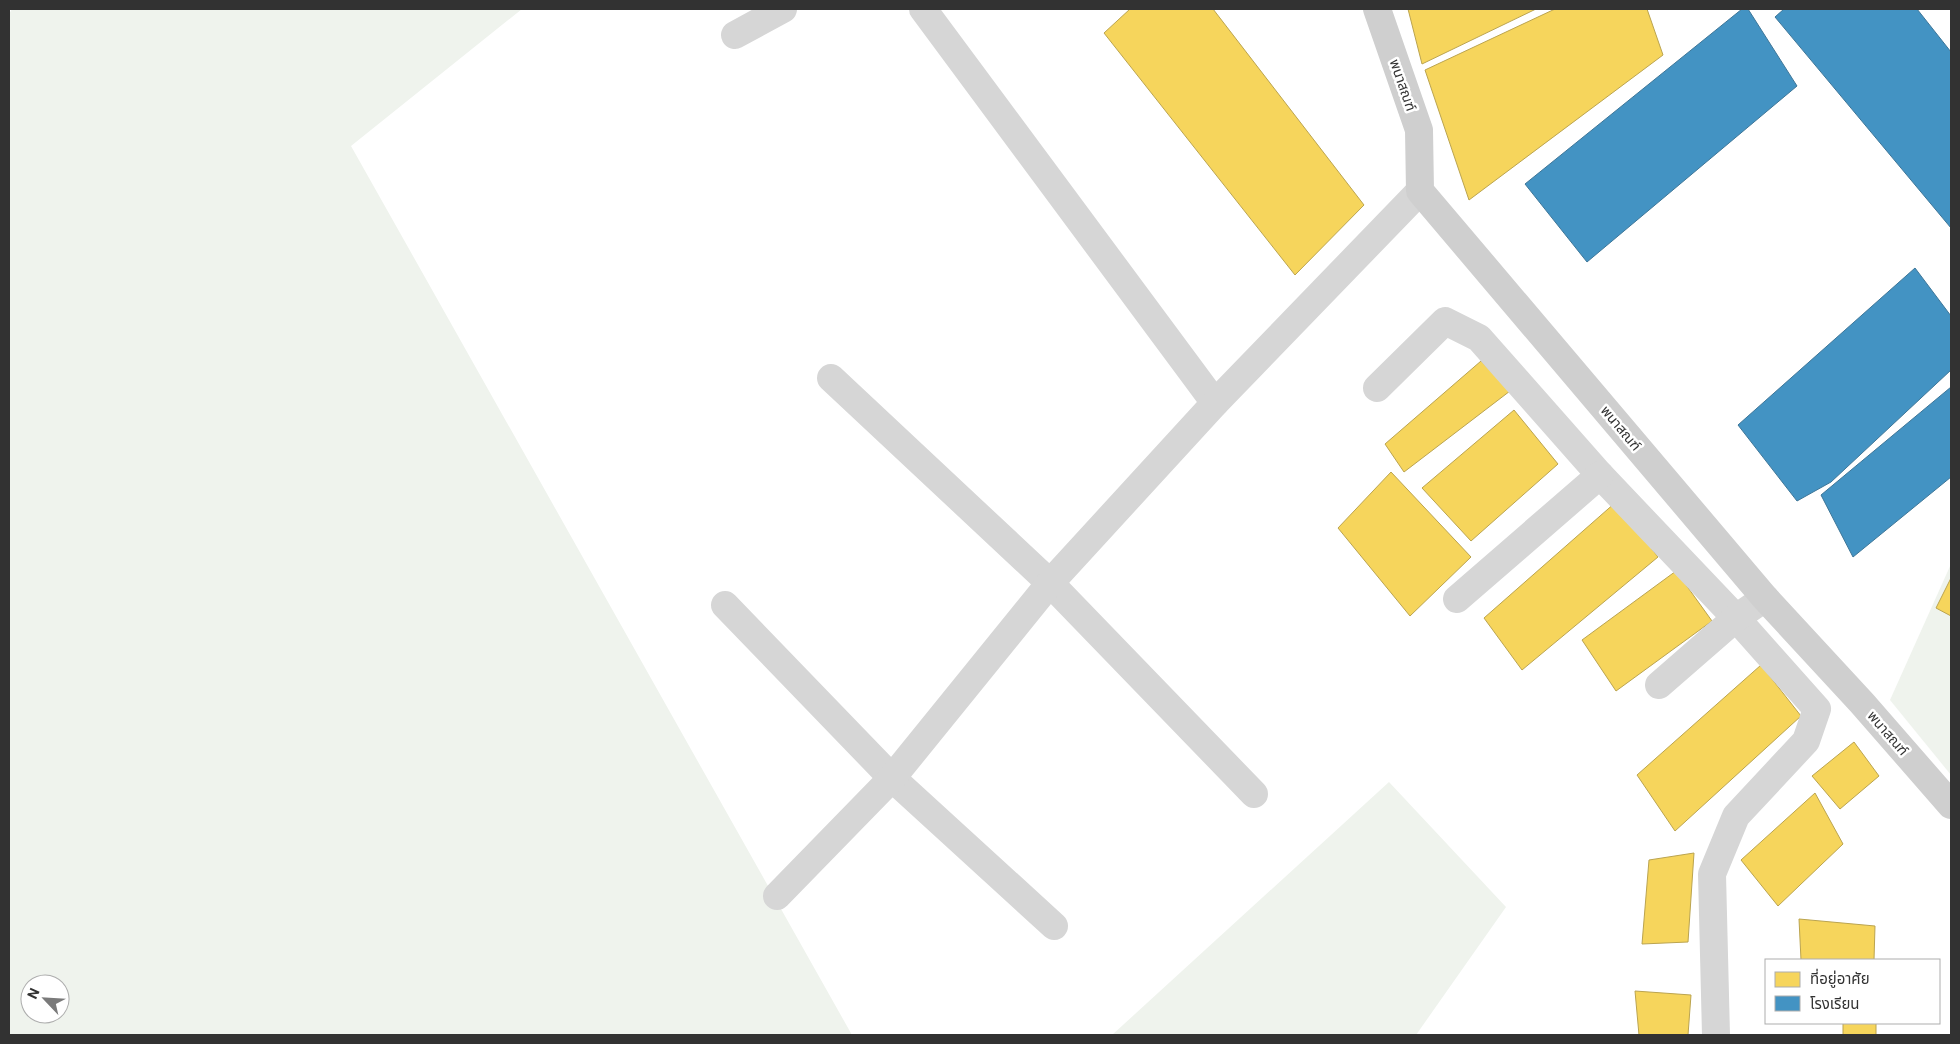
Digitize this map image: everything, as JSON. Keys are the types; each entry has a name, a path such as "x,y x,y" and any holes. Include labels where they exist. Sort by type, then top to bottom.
{"street":[{"path":"735,34 783,9"},
{"path":"923,9 1216,403"},
{"name":"พนาสณฑ์","path":"1377,9 1419,130 1420,191 1765,598 1862,703 1951,805"},
{"path":"776,896 892,778 1050,583 1216,403 1420,191"},
{"path":"1377,388 1445,321 1479,338 1600,475 1736,618 1816,709 1806,741 1736,816 1712,874 1716,1035"},
{"path":"831,378 1050,583 1254,794"},
{"path":"1457,599 1600,475"},
{"path":"1659,685 1736,618 1765,598"},
{"path":"725,606 892,778 1054,926"}],"shaded area":[{"path":"12,9 522,9 351,146 852,1035 9,1035 9,14"},
{"path":"1951,564 1951,775 1890,700"},
{"path":"1389,782 1506,907 1416,1035 1112,1035"}],"building: ที่อยู่อาศัย":[{"path":"1130,9 1213,9 1364,205 1295,275 1104,33"},
{"path":"1408,9 1536,9 1422,64"},
{"path":"1555,9 1647,9 1663,55 1469,200 1425,70"},
{"path":"1481,361 1510,391 1404,472 1385,444"},
{"path":"1514,410 1558,464 1471,541 1422,488"},
{"path":"1391,472 1471,557 1410,616 1338,528"},
{"path":"1616,502 1658,557 1522,670 1484,618"},
{"path":"1676,571 1712,621 1616,691 1582,640"},
{"path":"1951,578 1951,616 1936,608"},
{"path":"1761,665 1801,716 1675,831 1637,775"},
{"path":"1854,742 1879,776 1840,809 1812,776"},
{"path":"1815,793 1843,844 1778,906 1741,860"},
{"path":"1694,853 1688,942 1642,944 1649,860"},
{"path":"1799,919 1875,926 1874,959 1801,959"},
{"path":"1635,991 1691,995 1688,1035 1639,1035"},
{"path":"1843,1024 1876,1024 1876,1035 1843,1035"}],"building: โรงเรียน":[{"path":"1742,9 1748,9 1797,86 1587,262 1525,184"},
{"path":"1784,9 1917,9 1951,52 1951,228 1775,17"},
{"path":"1915,268 1951,316 1951,370 1831,482 1797,501 1738,425"},
{"path":"1951,387 1951,477 1853,557 1821,495"}]}
